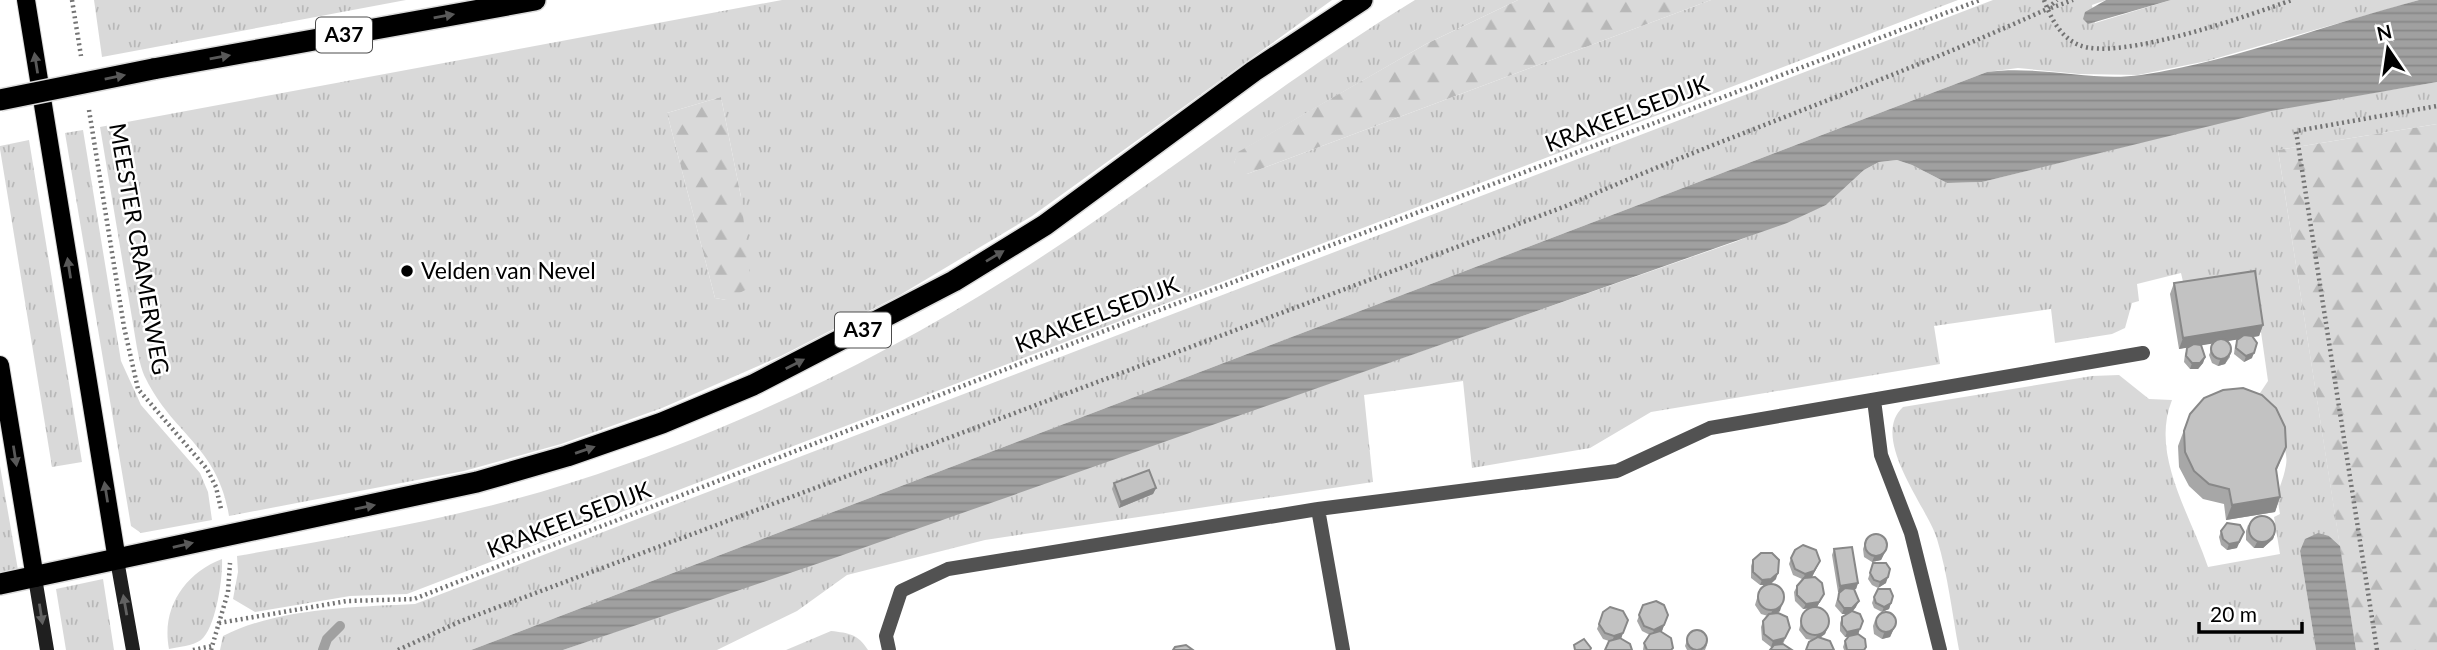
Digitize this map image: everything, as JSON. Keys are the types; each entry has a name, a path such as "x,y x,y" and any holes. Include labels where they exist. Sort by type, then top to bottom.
{"highway":[{"name":"A37","path":"0,100 153,69 535,0"},
{"name":"A37","path":"0,584 490,479 662,423 753,385 942,287 1045,225 1254,71 1362,0"}],"main road":[{"path":"26,0 133,650"},
{"path":"0,365 47,650"}],"lane":[{"path":"889,650 886,636 901,591 948,569 1318,509 1617,471 1710,428 2143,353"},
{"path":"1874,400 1881,455 1911,533 1940,650"},
{"path":"1318,509 1343,650"}],"path":[{"path":"72,0 83,68"},
{"name":"KRAKEELSEDIJK","path":"219,622 347,601 414,599 1125,323 1980,0"},
{"path":"2044,0 2059,29 2071,41 2095,50 2136,45 2251,15 2292,0"},
{"path":"2048,9 2057,0"},
{"path":"398,650 461,621 1566,206 1680,156 1975,42 2073,0"},
{"path":"2377,650 2296,131 2437,106"},
{"name":"MEESTER CRAMERWEG","path":"89,109 124,327 138,389 197,456 212,478 226,535 231,570 219,622 211,648 192,650"}],"green space":[{"path":"94,0 406,0 102,57"},
{"path":"782,0 1332,0 1032,216 900,295 781,356 662,408 561,444 464,471 229,516 215,473 194,442 157,398 143,372 100,127","holes":["721,97 741,197 726,300 715,298 667,113"]},
{"path":"1415,0 1518,0 1426,44 1239,152 1234,163 1247,174 1711,0 1958,0 407,594 350,596 255,612 233,599 238,572 237,556 449,516 573,482 630,463 743,418 852,367 958,308 1062,244 1312,67"},
{"path":"1518,0 1711,0 1247,174 1237,173 1234,163 1238,152 1426,44"},
{"path":"1993,0 2106,0 2092,5 2095,23 2171,0 2419,0 2207,61 2138,75 2079,74 2018,68 1987,72 471,650 220,650 223,636 244,627 292,614 415,604"},
{"path":"2437,82 2437,124 2278,150 2340,546 2329,536 2300,551 2316,650 1959,650 1937,539 1896,454 1894,420 1903,407 2092,376 2119,375 2149,399 2172,400 2166,421 2169,463 2208,567 2280,554 2274,517 2280,514 2279,493 2286,456 2281,440 2254,402 2268,381 2253,276 2184,286 2181,273 2137,284 2139,301 2132,303 2125,328 2112,334 2055,343 2051,309 1934,326 1940,364 1651,412 1590,448 1472,468 1463,381 1364,395 1373,482 985,540 847,575 797,611 717,650 563,650 1735,242 1826,205 1864,170 1879,162 1897,160 1947,183 1982,182 2271,110"},
{"path":"721,97 741,197 751,287 726,300 715,298 667,113"},
{"path":"2437,124 2437,650 2356,650 2278,150"},
{"path":"83,130 121,361 141,405 200,473 208,492 212,520 141,533 131,526 65,133"},
{"path":"29,140 82,462 52,467 0,149 0,146"},
{"path":"0,466 18,570 0,573"},
{"path":"222,559 218,602 206,634 194,644 169,649 169,620 172,606 179,594 197,573"},
{"path":"103,579 114,650 66,650 56,589"},
{"path":"831,631 852,635 868,650 786,650"}],"shaded area":[{"path":"2106,0 2171,0 2088,24 2083,19 2085,12"},
{"path":"2419,0 2437,0 2437,82 2271,111 1982,182 1947,183 1897,160 1879,162 1864,170 1826,205 1787,223 840,556 563,650 471,650 1987,72 2026,70 2122,77 2141,75 2211,61"},
{"path":"2318,533 2329,536 2340,546 2356,650 2316,650 2300,551 2305,539"}],"building":[{"path":"2255,271 2263,325 2183,338 2174,283"},
{"path":"2244,335 2252,336 2257,343 2254,353 2246,356 2236,348 2237,340"},
{"path":"2221,339 2228,342 2231,349 2228,356 2221,359 2214,356 2211,349 2214,342"},
{"path":"2194,344 2201,345 2205,357 2200,363 2192,363 2186,356 2187,348"},
{"path":"2243,388 2262,395 2276,408 2285,427 2286,447 2276,469 2280,497 2232,505 2229,489 2209,484 2194,471 2185,452 2184,431 2190,414 2204,398 2223,390"},
{"path":"1149,470 1156,488 1121,502 1114,483"},
{"path":"2262,516 2271,520 2275,529 2271,538 2262,542 2253,538 2249,529 2253,520"},
{"path":"2227,523 2240,525 2244,532 2239,542 2229,544 2223,539 2221,531"},
{"path":"1876,534 1884,537 1887,545 1884,553 1876,556 1868,553 1865,545 1868,537"},
{"path":"1803,545 1816,550 1820,561 1814,571 1805,574 1795,569 1791,558 1795,550"},
{"path":"1852,547 1858,583 1840,586 1834,549"},
{"path":"1761,553 1772,553 1779,560 1778,573 1771,579 1762,580 1753,572 1753,560"},
{"path":"1873,563 1886,563 1890,569 1888,577 1880,582 1874,580 1870,573"},
{"path":"1815,577 1822,583 1824,594 1819,602 1806,604 1797,595 1797,586 1804,578"},
{"path":"1771,584 1781,587 1784,597 1781,607 1771,610 1761,607 1758,597 1761,587"},
{"path":"1845,588 1854,589 1859,601 1852,608 1844,608 1838,600 1839,593"},
{"path":"1878,589 1890,589 1893,596 1891,603 1884,607 1876,603 1874,597"},
{"path":"1656,601 1664,605 1668,615 1664,625 1654,630 1644,626 1639,615 1643,605"},
{"path":"1610,607 1623,611 1628,620 1623,633 1614,636 1605,633 1599,624 1603,612"},
{"path":"1815,607 1825,611 1829,621 1825,631 1815,635 1805,631 1801,621 1805,611"},
{"path":"1852,611 1860,614 1863,621 1860,629 1847,632 1842,625 1842,617"},
{"path":"1886,612 1893,615 1896,622 1893,629 1886,632 1879,629 1876,622 1879,615"},
{"path":"1778,613 1787,617 1790,628 1785,638 1773,641 1764,634 1763,621 1769,614"},
{"path":"1697,630 1704,633 1707,640 1704,647 1697,650 1690,647 1687,640 1690,633"},
{"path":"1660,631 1671,638 1673,648 1647,650 1644,643 1650,634"},
{"path":"1858,634 1865,639 1864,650 1847,650 1845,641 1849,636"},
{"path":"1818,637 1830,641 1834,650 1806,650 1809,642"},
{"path":"1620,638 1630,644 1632,650 1605,650 1609,641"},
{"path":"1584,639 1590,650 1575,650 1574,645"},
{"path":"1783,644 1792,650 1770,650 1774,645"},
{"path":"1186,645 1193,650 1173,650 1175,647"}],"waterway":[{"path":"323,650 327,639 340,626"}],"place":[{"name":"Velden van Nevel","path":"407,271"}]}
